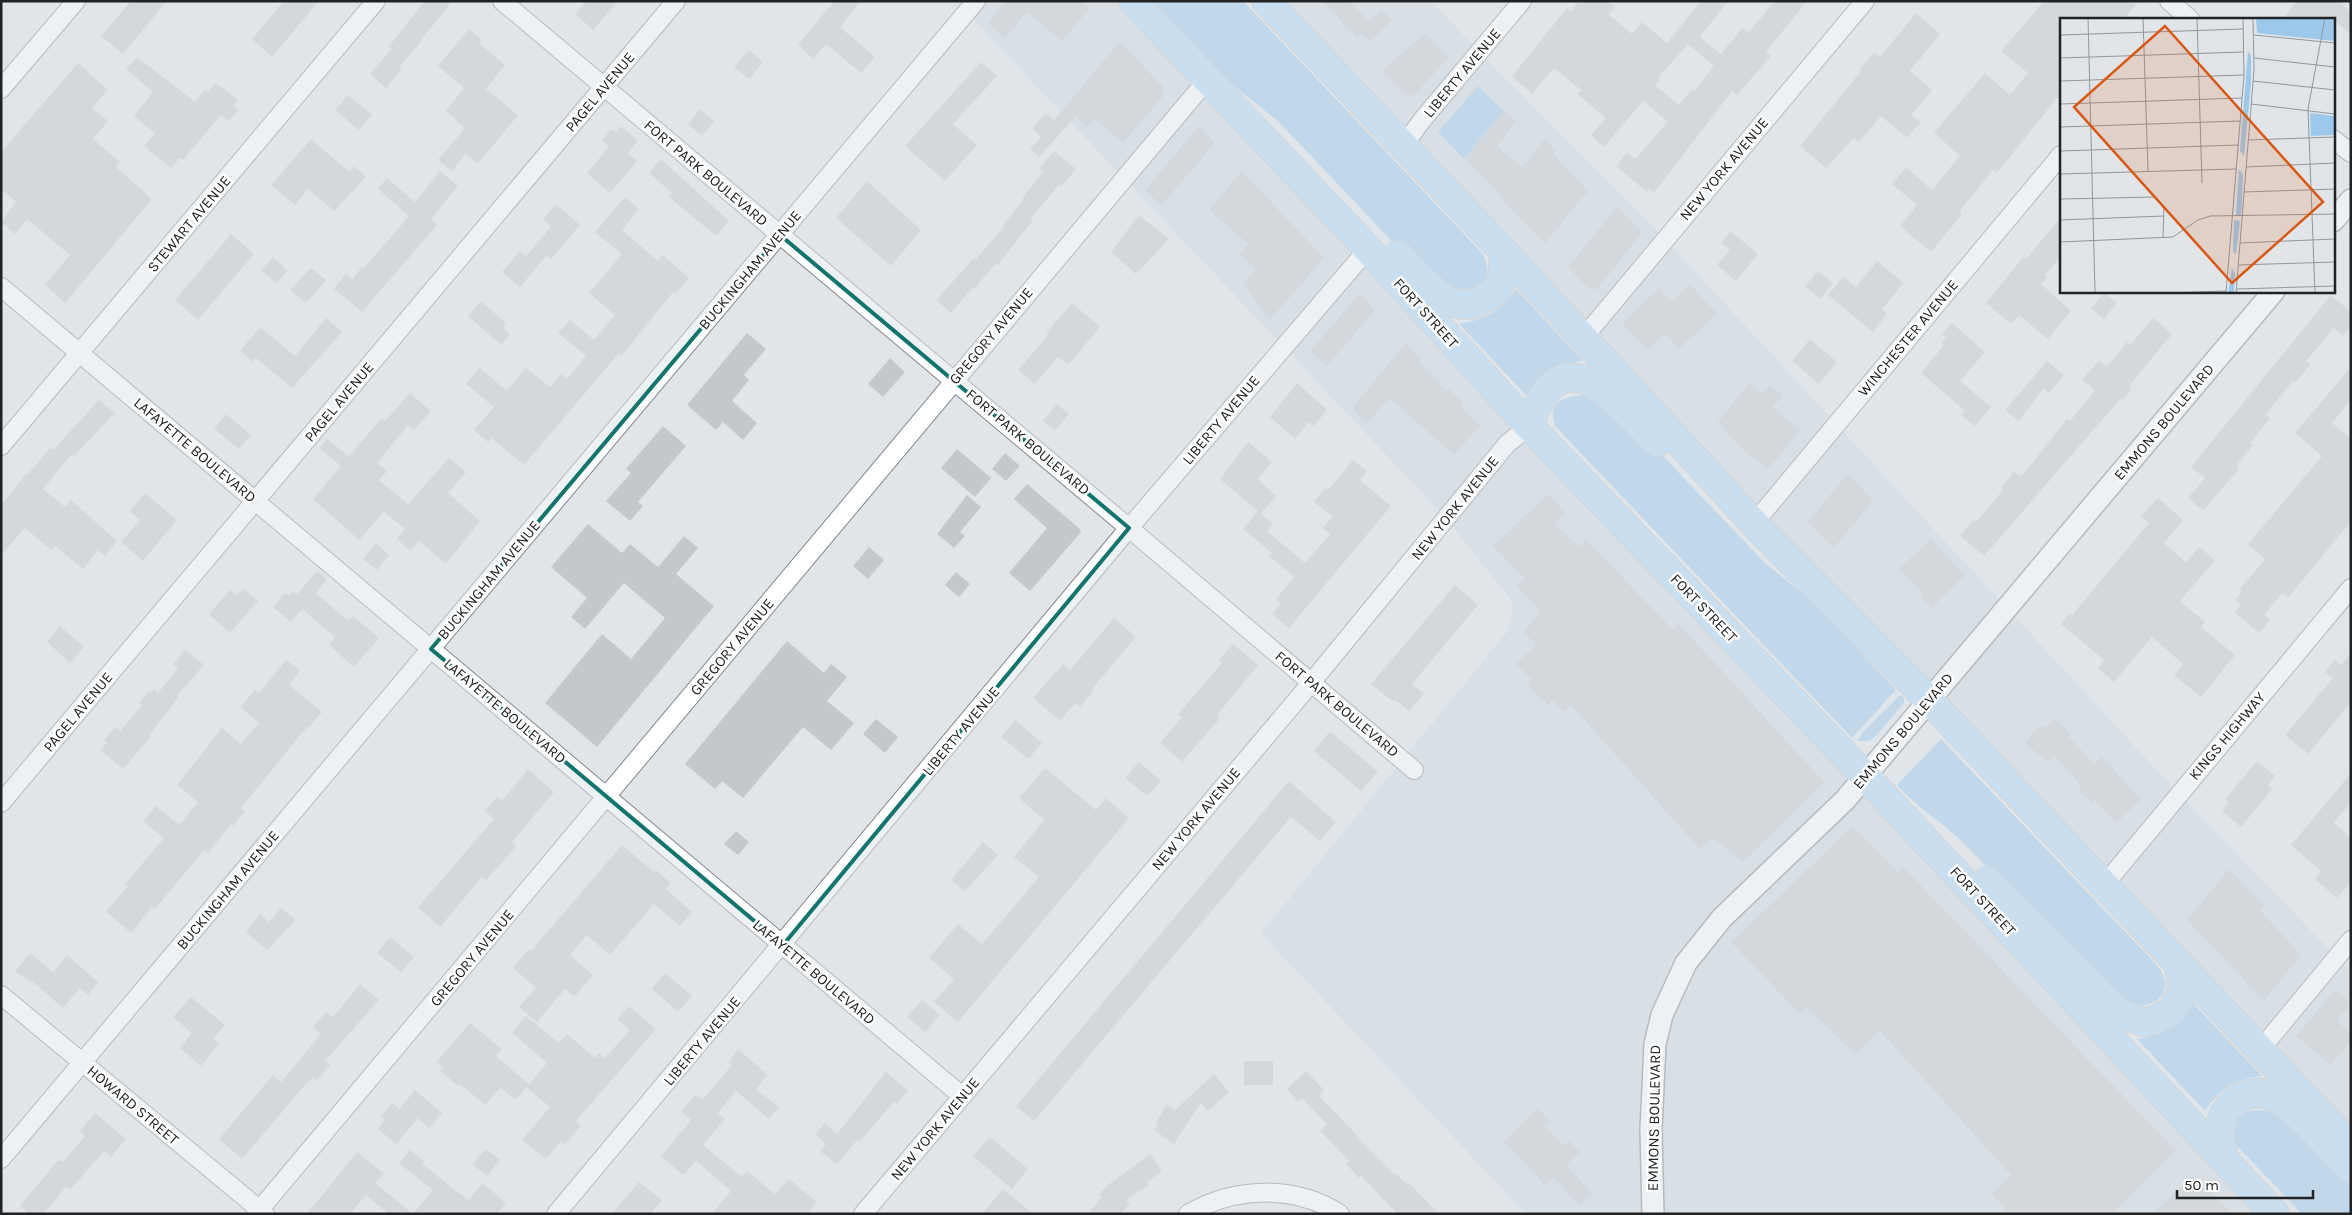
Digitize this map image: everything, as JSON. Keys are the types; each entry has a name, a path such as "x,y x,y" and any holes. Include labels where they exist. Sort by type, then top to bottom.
{"main road":[{"name":"FORT STREET","path":"1133,1 1368,250 1529,426 1947,863 2212,1133"},
{"path":"1266,1 1584,337 1758,527 1930,701 2351,1146"},
{"path":"1236,111 1283,134 1424,281 1447,300 1463,304 1480,302 1494,292 1501,282 1504,252"},
{"path":"1529,426 1535,407 1547,389 1558,381 1572,378 1588,380 1605,391 1736,520 1758,527"},
{"path":"1947,863 1990,882 2110,1005 2134,1020 2155,1020 2171,1011 2182,994 2179,965"},
{"path":"2275,1214 2224,1160 2212,1133 2228,1108 2237,1100 2252,1094 2273,1096 2299,1117 2351,1169"}],"street":[{"path":"1,90 76,1"},
{"name":"STEWART AVENUE","path":"1,446 376,1"},
{"name":"FORT PARK BOULEVARD","path":"502,1 1130,528 1414,770"},
{"name":"PAGEL AVENUE","path":"1,803 676,1"},
{"name":"BUCKINGHAM AVENUE","path":"1,1158 976,1"},
{"name":"LIBERTY AVENUE","path":"1403,146 1423,119 1522,1"},
{"name":"NEW YORK AVENUE","path":"1584,337 1864,1"},
{"name":"GREGORY AVENUE","path":"260,1212 954,380 1207,80"},
{"path":"2334,140 2351,153"},
{"name":"WINCHESTER AVENUE","path":"1758,527 2060,156"},
{"path":"2334,220 2351,200"},
{"name":"LIBERTY AVENUE","path":"556,1214 1130,528 1368,250"},
{"name":"LAFAYETTE BOULEVARD","path":"1,287 962,1096"},
{"name":"EMMONS BOULEVARD","path":"1653,1214 1651,1122 1655,1044 1662,1015 1672,988 1686,963 1708,933 1845,800 2273,292"},
{"name":"NEW YORK AVENUE","path":"863,1214 1312,683 1506,444 1529,426"},
{"name":"KINGS HIGHWAY","path":"2104,885 2351,588"},
{"path":"2260,1050 2351,940"},
{"name":"HOWARD STREET","path":"1,995 260,1212"},
{"path":"1188,1214 1226,1197 1255,1193 1291,1195 1313,1201 1340,1214"}],"highlighted area":[{"path":"780,235 1129,528 783,945 431,649"}],"shaded area":[{"path":"956,1 1133,1 2275,1214 1526,1214 1261,933 1507,632 1512,617 1512,601 1446,518"},
{"path":"1153,1 1243,1 1482,253 1487,272 1481,285 1466,291 1457,291 1441,285 1423,274 1278,121 1230,83"},
{"path":"1266,1 1431,1 1665,239 2179,794 2351,972 2351,1146"},
{"path":"1478,86 1504,111 1464,159 1438,132"},
{"path":"1516,289 1583,361 1565,364 1550,371 1538,381 1527,396 1459,324 1477,320 1492,313"},
{"path":"1580,395 1602,399 1620,411 1765,563 1812,601 1896,690 1852,738 1555,426 1553,412 1557,403 1561,400"},
{"path":"1900,695 1904,698 1904,703 1874,738 1868,741 1857,741 1862,733"},
{"path":"1941,739 2156,964 2163,976 2165,986 2163,994 2157,1000 2149,1004 2129,1003 2118,999 2102,989 2074,962 1971,850 1897,785"},
{"path":"2193,1003 2262,1076 2253,1077 2229,1086 2210,1103 2205,1111 2137,1039 2155,1035 2176,1023"},
{"path":"2264,1110 2282,1115 2351,1181 2351,1214 2302,1214 2235,1144 2232,1135 2237,1116 2247,1111"}],"building":[{"path":"131,1 167,1 123,54 101,36"},
{"path":"284,1 319,1 272,57 252,39"},
{"path":"425,1 453,1 399,67 401,69 386,88 370,74 392,48 389,46"},
{"path":"586,1 618,1 593,30 575,14"},
{"path":"834,1 861,1 840,27 875,57 861,73 826,44 813,59 798,45"},
{"path":"1006,1 1082,1 1089,9 1062,41 1027,12 1004,39 988,23"},
{"path":"1322,1 1349,1 1369,22 1381,10 1392,20 1370,42 1362,34 1357,38"},
{"path":"1579,1 1608,1 1615,7 1609,15 1632,34 1642,22 1667,43 1701,1 1728,1 1700,37 1721,54 1742,28 1748,33 1775,1 1807,1 1766,52 1771,56 1737,95 1732,91 1654,193 1649,189 1647,192 1616,166 1627,152 1635,159 1668,122 1643,101 1604,147 1591,135 1606,118 1577,94 1581,90 1554,68 1532,94 1512,76 1567,8 1571,12","holes":["1688,44 1714,66 1694,91 1692,89 1679,105 1655,85 1660,80 1658,78"]},
{"path":"2044,1 2139,1 2125,18 2060,18 2060,94 1997,173 1993,170 1959,212 1962,214 1931,252 1900,226 1917,205 1892,184 1906,167 1932,190 1960,156 1934,133 1985,73 2010,95 2028,73 2001,51"},
{"path":"2297,1 2338,1 2351,12 2351,35 2334,18 2284,18"},
{"path":"1916,13 1940,34 1910,71 1932,90 1911,115 1921,122 1907,138 1881,116 1859,142 1854,138 1826,168 1800,146 1862,70 1860,69 1874,52 1880,57"},
{"path":"469,29 482,40 479,43 505,65 486,89 518,115 478,164 465,154 452,171 438,160 465,128 446,111 464,88 438,66"},
{"path":"1425,33 1448,57 1415,95 1407,96 1382,71"},
{"path":"1120,41 1162,86 1163,96 1123,143 1095,119 1087,128 1076,116 1039,157 1030,149 1041,137 1032,129 1046,113 1054,120"},
{"path":"749,50 763,62 749,79 734,67"},
{"path":"137,57 195,102 205,89 208,92 216,83 238,100 233,106 238,110 229,121 221,115 183,160 180,158 171,168 144,146 155,133 134,116 153,92 126,69"},
{"path":"981,62 997,76 953,124 977,145 945,181 905,146"},
{"path":"78,63 108,90 92,108 108,121 93,139 120,162 116,167 152,199 65,303 45,285 70,255 27,219 15,234 1,222 16,202 1,189 1,152"},
{"path":"348,95 372,115 359,130 335,110"},
{"path":"700,109 714,121 702,136 688,124"},
{"path":"1504,111 1516,122 1497,146 1522,167 1545,139 1556,151 1554,155 1588,191 1545,243 1498,195 1500,193 1464,159"},
{"path":"621,126 638,141 628,153 637,161 610,193 587,173 609,147 602,140 612,129 616,132"},
{"path":"1199,126 1215,143 1161,206 1145,190"},
{"path":"311,139 349,172 354,166 366,177 334,211 308,189 295,205 271,185"},
{"path":"1054,151 1076,169 1061,187 1059,185 1031,218 1033,220 998,265 996,263 951,313 936,300 974,258 976,259 1004,226 1024,199 1022,198 1043,172 1039,169"},
{"path":"661,159 729,221 716,236 669,197 672,193 649,173"},
{"path":"440,171 458,186 431,219 437,225 362,312 334,289 346,273 352,279 362,267 364,268 409,216 378,189 387,178 415,202"},
{"path":"1242,171 1324,258 1270,320 1243,284 1256,269 1239,254 1248,244 1209,210"},
{"path":"867,181 921,230 891,266 836,218"},
{"path":"625,197 639,209 622,230 658,261 663,255 689,278 676,293 674,291 622,355 619,353 524,465 491,438 488,442 474,430 494,407 466,384 480,368 507,391 526,368 550,387 561,374 567,379 586,356 558,333 570,320 594,340 615,315 589,293 622,254 595,232"},
{"path":"556,204 580,225 551,259 547,255 520,287 502,272 520,251 526,256 551,227 543,219"},
{"path":"1617,207 1642,233 1597,289 1589,289 1568,267"},
{"path":"1139,215 1169,239 1136,274 1111,252"},
{"path":"2060,218 2060,258 2045,275 2047,277 2041,284 2071,311 2048,339 2019,315 2011,324 1986,303 2023,257 2026,259"},
{"path":"1731,231 1758,254 1736,281 1717,265 1730,250 1721,243"},
{"path":"231,234 254,254 198,320 175,300"},
{"path":"273,257 288,271 276,283 261,270"},
{"path":"1877,261 1904,283 1882,309 1887,314 1873,332 1828,295 1843,277 1856,287"},
{"path":"311,268 326,280 306,303 290,290"},
{"path":"1818,271 1833,283 1820,299 1805,286"},
{"path":"1690,284 1717,314 1679,349 1665,334 1647,350 1622,324 1659,288 1672,301"},
{"path":"1360,293 1375,310 1327,366 1310,351"},
{"path":"2104,293 2117,303 2104,319 2091,308"},
{"path":"2331,295 2351,312 2351,326 2343,336 2334,328 2306,361 2311,364 2295,383 2293,381 2265,415 2270,418 2250,443 2253,445 2236,466 2239,469 2203,511 2188,498 2205,478 2191,467"},
{"path":"481,301 506,323 503,328 510,334 501,345 468,316"},
{"path":"1072,303 1100,327 1068,365 1058,357 1035,384 1018,370"},
{"path":"326,318 342,332 292,388 256,358 253,362 240,351 260,327 295,356"},
{"path":"2153,318 2172,334 2129,386 2132,389 2123,400 2121,398 1984,556 1960,536 1973,520 1976,522 2003,490 2001,488 2014,472 2021,477 2067,419 2070,421 2095,390 2082,380 2099,360 2107,367 2127,342 2130,345"},
{"path":"1952,323 1985,352 1960,381 1991,407 1975,426 1961,415 1965,411 1921,373 1944,345 1941,343 1946,338 1942,334"},
{"path":"747,333 766,349 744,375 749,380 732,401 757,423 743,440 723,422 716,430 687,405"},
{"path":"1810,339 1837,362 1819,384 1792,361"},
{"path":"1406,343 1421,359 1419,362 1447,391 1449,389 1465,405 1462,407 1480,425 1454,455 1389,398 1367,424 1352,408"},
{"path":"890,358 905,372 883,397 868,384"},
{"path":"2047,361 2064,375 2049,393 2044,388 2019,421 2005,410"},
{"path":"2351,367 2351,400 2332,423 2351,439 2351,521 2288,598 2282,593 2264,615 2270,620 2259,633 2235,613 2241,605 2235,600 2242,591 2240,589 2265,559 2248,544 2322,456 2295,433"},
{"path":"1297,383 1327,410 1314,426 1309,422 1295,439 1270,417"},
{"path":"1749,383 1762,394 1770,385 1783,395 1773,407 1800,430 1768,470 1738,445 1718,422"},
{"path":"410,393 431,411 414,430 408,425 377,463 387,471 379,480 408,504 449,458 466,472 448,493 480,521 446,564 419,541 410,551 397,539 405,529 384,512 359,540 313,499 341,466 319,448 327,439 349,456 382,418 385,421"},
{"path":"99,400 115,413 74,456 72,454 43,489 65,507 71,500 117,541 105,556 98,550 83,569 55,546 51,550 25,528 1,555 1,505 50,448 53,450"},
{"path":"1057,404 1069,414 1055,431 1043,421"},
{"path":"226,414 251,435 239,449 214,429"},
{"path":"663,426 686,446 638,502 643,506 630,521 606,501 631,473 626,469"},
{"path":"1248,442 1272,462 1258,479 1276,496 1261,514 1220,479"},
{"path":"957,449 991,478 975,497 941,468"},
{"path":"1005,453 1020,466 1006,481 992,469"},
{"path":"1353,460 1367,471 1360,480 1391,506 1289,628 1272,614 1281,603 1276,599 1294,577 1269,556 1272,553 1243,529 1258,511 1273,524 1267,531 1305,563 1330,534 1323,528 1332,516 1314,502 1325,488 1328,490"},
{"path":"1848,473 1873,501 1834,548 1808,522"},
{"path":"1027,484 1080,529 1081,532 1030,591 1009,573 1047,528 1014,499"},
{"path":"145,493 177,520 143,561 121,542 140,520 130,511"},
{"path":"1548,494 1566,513 1555,523 1579,547 1586,539 1673,630 1679,624 1824,782 1743,862 1714,838 1700,849 1571,705 1563,712 1552,700 1548,706 1527,685 1531,679 1516,664 1536,645 1524,633 1540,611 1517,586 1525,579 1493,546"},
{"path":"967,495 981,507 960,532 965,536 954,548 937,534"},
{"path":"2158,498 2183,520 2164,543 2186,562 2199,547 2215,560 2180,601 2205,622 2201,627 2235,655 2201,697 2174,675 2183,664 2152,637 2114,682 2098,668 2104,660 2061,624 2070,613 2072,615 2149,523 2141,516"},
{"path":"588,524 622,553 630,544 658,567 684,536 698,548 676,574 714,606 597,747 545,703 602,634 631,659 665,618 624,583 585,629 571,617 587,598 551,567"},
{"path":"1931,539 1965,575 1931,608 1920,595 1923,593 1899,569"},
{"path":"376,543 389,555 377,570 363,559"},
{"path":"869,547 884,560 868,579 853,566"},
{"path":"317,571 327,579 316,593 348,621 353,616 379,638 354,667 329,645 335,637 302,609 291,622 273,607 285,593 289,596 293,591 297,594"},
{"path":"956,572 970,584 959,597 945,585"},
{"path":"1455,585 1478,605 1412,684 1424,694 1409,711 1394,699 1392,701 1371,684"},
{"path":"243,588 258,601 230,633 209,614 230,590 237,596"},
{"path":"1114,618 1136,637 1092,689 1094,690 1080,707 1075,703 1060,721 1033,698 1063,664 1070,670"},
{"path":"60,626 84,647 70,663 47,642"},
{"path":"787,641 824,673 831,664 847,677 827,701 854,723 831,750 803,727 743,798 722,781 715,789 685,764"},
{"path":"1233,644 1258,665 1217,715 1220,718 1182,762 1160,743 1182,717 1178,714 1222,663 1219,660"},
{"path":"185,650 204,665 177,696 179,697 149,735 151,736 123,769 100,750 107,742 104,740 115,727 120,731 142,705 139,703 149,691 151,693 154,689 158,693 178,668 173,664"},
{"path":"2351,653 2351,702 2308,754 2285,735 2333,678 2325,672 2335,660 2341,665"},
{"path":"286,660 300,671 289,685 322,712 307,727 241,808 245,811 233,826 231,824 208,853 204,850 155,909 152,907 131,933 106,911 128,886 125,884 164,838 143,821 156,806 179,825 198,802 177,785 222,728 241,744 259,723 240,707 255,690 259,693"},
{"path":"2054,718 2071,734 2069,737 2094,764 2101,756 2141,799 2116,823 2095,800 2092,804 2078,790 2082,786 2054,756 2049,761 2024,744 2039,726 2047,727"},
{"path":"876,719 898,737 885,753 863,734"},
{"path":"1015,720 1042,743 1028,759 1001,737"},
{"path":"1330,731 1378,772 1361,791 1314,751"},
{"path":"2257,761 2275,776 2268,785 2272,789 2241,827 2222,811 2229,802 2225,799"},
{"path":"1139,762 1161,781 1147,796 1125,778"},
{"path":"1045,768 1096,810 1106,798 1129,818 958,1022 934,1002 954,979 929,958 958,924 982,944 1039,877 1014,857 1044,820 1019,798"},
{"path":"528,769 554,792 512,842 516,846 507,857 486,880 482,877 440,927 418,907 494,819 485,811 497,797 502,801"},
{"path":"2351,773 2351,802 2334,823 2351,838 2351,881 2337,898 2315,879 2321,871 2291,845"},
{"path":"1289,781 1336,822 1320,841 1291,817 1034,1121 1016,1106"},
{"path":"1853,826 1897,872 1903,867 2176,1151 2111,1214 2010,1214 1992,1194 2011,1175 1880,1031 1856,1055 1806,1007 1800,1014 1731,942"},
{"path":"736,831 749,842 738,855 724,844"},
{"path":"983,842 998,855 965,891 951,880"},
{"path":"622,845 654,872 656,870 671,883 666,889 692,912 680,926 654,904 610,955 587,935 570,955 593,975 574,997 565,989 537,1022 519,1007 536,988 513,968 529,949 531,951"},
{"path":"2229,869 2264,905 2260,910 2301,955 2264,1001 2187,920"},
{"path":"281,908 296,920 267,950 246,932 260,914 269,922"},
{"path":"390,937 414,957 401,972 377,953"},
{"path":"30,953 53,972 67,955 98,982 88,995 80,988 63,1008 32,981 31,983 15,971"},
{"path":"665,973 692,996 678,1012 652,989"},
{"path":"360,984 379,1000 325,1061 330,1065 317,1080 313,1077 305,1085 242,1159 219,1139 273,1075 281,1082 321,1034 313,1027 326,1012 333,1017"},
{"path":"2335,990 2351,1003 2337,1021 2351,1033 2351,1041 2331,1065 2296,1036"},
{"path":"191,997 225,1025 213,1039 219,1044 201,1066 180,1048 192,1033 173,1017"},
{"path":"922,1000 940,1015 925,1032 907,1017"},
{"path":"629,1006 656,1029 576,1121 581,1126 565,1144 561,1141 546,1159 522,1140 550,1107 526,1087 516,1100 501,1088 485,1105 459,1083 457,1085 440,1071 443,1068 436,1062 470,1023 502,1049 496,1056 529,1084 547,1063 512,1033 526,1016 559,1043 567,1034 595,1058 599,1053 605,1058 630,1030 617,1019"},
{"path":"738,1049 768,1075 756,1089 779,1107 769,1119 736,1091 718,1113 725,1119 703,1145 742,1177 747,1171 775,1194 789,1179 817,1202 807,1214 711,1214 731,1191 696,1161 683,1175 661,1156 691,1120 681,1112 696,1094 702,1100 732,1065 728,1062"},
{"path":"1244,1061 1273,1061 1273,1085 1244,1085"},
{"path":"1306,1071 1324,1090 1319,1096 1356,1136 1394,1174 1407,1184 1408,1182 1439,1214 1398,1214 1361,1176 1359,1178 1346,1164 1349,1161 1320,1131 1327,1124 1302,1098 1298,1101 1287,1089"},
{"path":"886,1072 908,1091 897,1104 894,1102 860,1141 858,1139 837,1164 820,1151 826,1144 815,1134 825,1123 837,1134"},
{"path":"1214,1074 1229,1092 1208,1111 1201,1103 1174,1144 1154,1130 1158,1123 1156,1122 1167,1104 1175,1110"},
{"path":"415,1090 442,1113 429,1128 418,1118 396,1144 378,1129 385,1120 381,1117 392,1103 399,1109"},
{"path":"1538,1108 1550,1121 1544,1126 1564,1146 1570,1141 1580,1152 1566,1165 1592,1193 1579,1205 1553,1177 1545,1185 1504,1142"},
{"path":"95,1113 126,1139 111,1157 104,1151 70,1190 66,1187 43,1214 29,1214 20,1206 59,1159 63,1162 85,1136 80,1131"},
{"path":"990,1137 1028,1169 1012,1189 973,1156"},
{"path":"486,1149 500,1160 487,1176 472,1164"},
{"path":"410,1150 424,1161 422,1164 468,1200 483,1183 506,1203 497,1214 413,1214 433,1190 399,1163"},
{"path":"357,1152 384,1174 375,1183 413,1214 389,1214 366,1195 350,1214 307,1214"},
{"path":"1150,1154 1162,1171 1147,1182 1149,1185 1126,1200 1130,1203 1121,1214 1088,1214 1102,1197 1099,1194 1108,1185"},
{"path":"2194,1175 2232,1214 2153,1214"},
{"path":"639,1182 662,1200 650,1214 612,1214"},
{"path":"1003,1189 1033,1214 982,1214"}]}
